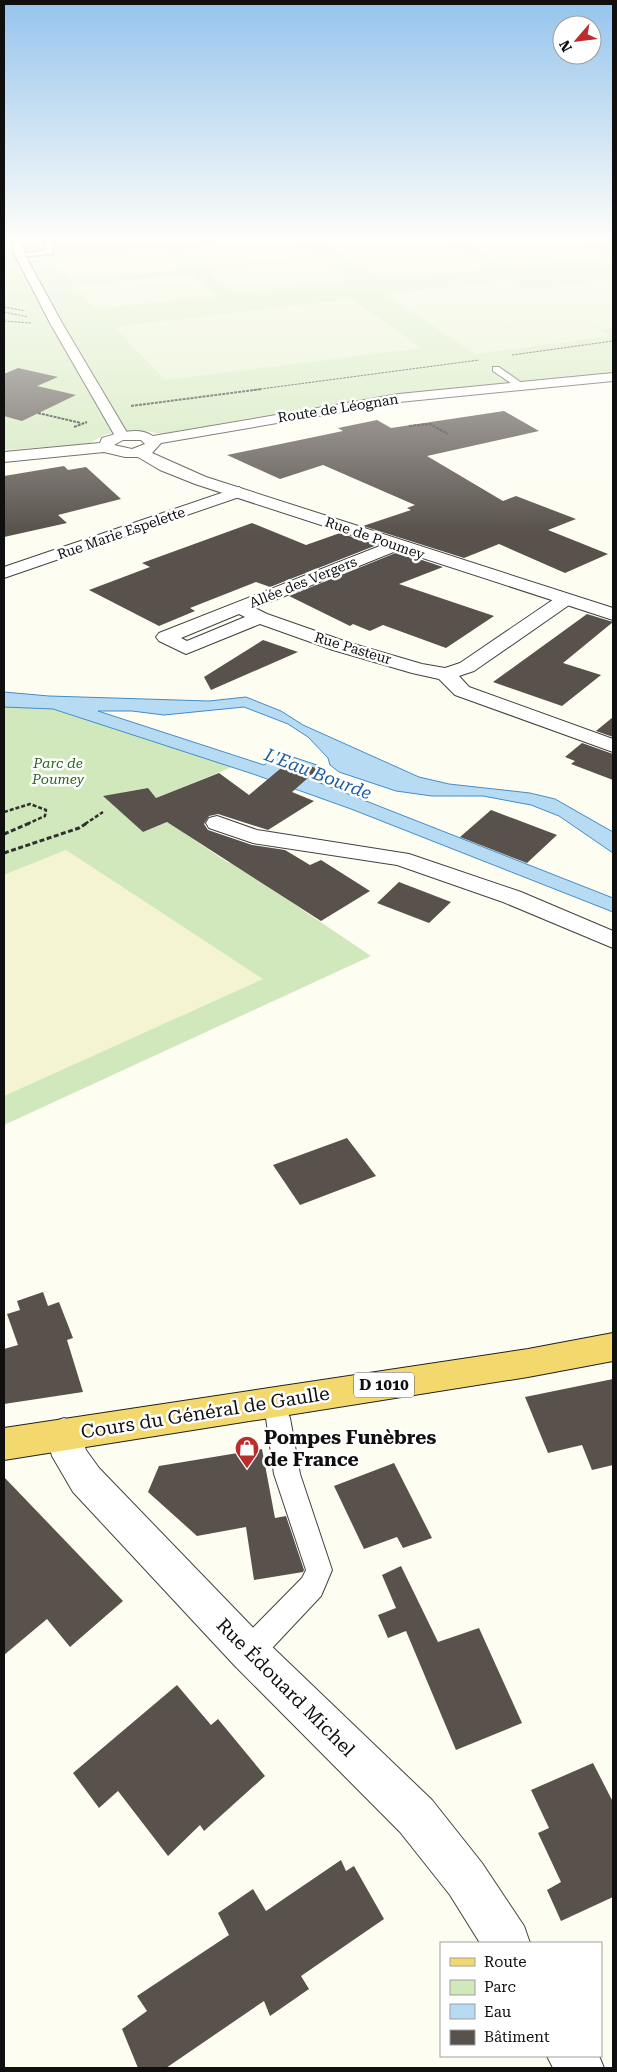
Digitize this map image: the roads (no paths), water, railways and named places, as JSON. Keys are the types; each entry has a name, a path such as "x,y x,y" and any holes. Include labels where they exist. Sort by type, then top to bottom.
{"main road":[{"name":"Cours du Général de Gaulle","path":"4,1444 528,1363 613,1348"}],"street":[{"path":"65,339 105,410 122,436"},
{"name":"Route de Léognan","path":"153,440 398,398 613,377"},
{"path":"4,456 106,447 116,452 140,452 151,448 154,442 144,436 122,436 107,441 106,447"},
{"name":"Rue de Poumey","path":"140,452 176,470 238,492 395,545 613,614"},
{"name":"Rue Marie Espelette","path":"4,573 238,492"},
{"name":"Allée des Vergers","path":"260,618 186,648 166,637 395,545"},
{"name":"Rue Pasteur","path":"260,618 340,646 419,669 446,674 468,667 566,599"},
{"name":"Allée des Vergers","path":"240,607 260,618"},
{"path":"446,674 462,691 613,746"},
{"path":"217,822 253,836 401,859 512,897 613,940"},
{"name":"Rue Édouard Michel","path":"64,1434 70,1456 86,1480 249,1652 416,1816 466,1880 506,1942"},
{"path":"573,2057 579,2068"}],"lane":[{"path":"496,370 521,386"},
{"path":"249,1652 312,1587 319,1570 287,1474 278,1418 271,1402"}],"water":[{"path":"4,692 49,696 209,701 246,697 281,711 303,725 419,777 449,784 530,793 555,799 613,832 613,853 559,816 531,805 483,796 432,796 396,791 339,772 330,765 328,758 308,737 288,724 244,707 164,715 132,711 98,711 264,765 281,753 323,767 310,779 613,898 613,912 351,809 253,774 53,709 4,707"}],"place":[{"name":"Pompes Funèbres de France","path":"247,1469"}],"park label":[{"name":"Parc de Poumey","path":"58,772"}],"water label":[{"name":"L'Eau Bourde","path":"318,774"}]}
